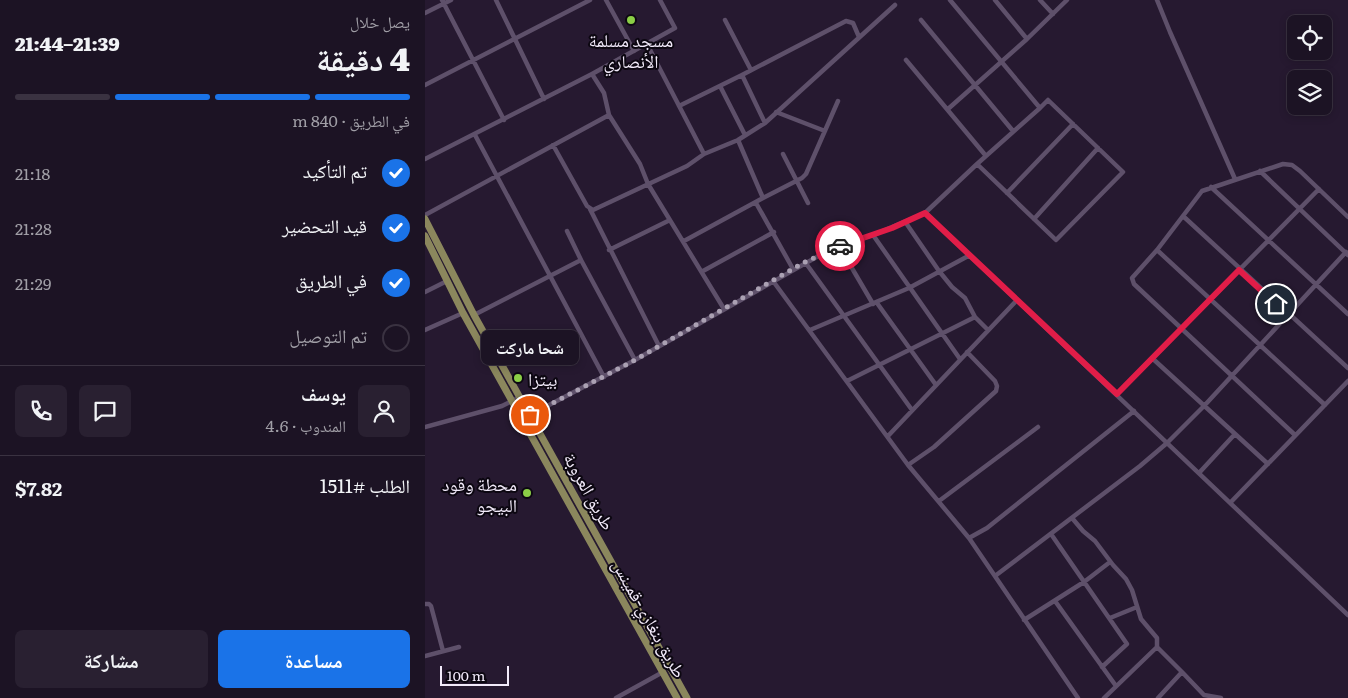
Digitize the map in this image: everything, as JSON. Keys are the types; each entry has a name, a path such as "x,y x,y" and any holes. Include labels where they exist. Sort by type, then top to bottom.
{"main road":[{"name":"طريق العروبة","path":"425,219 474,315 687,698"},
{"name":"طريق بنغازي-قمينس","path":"425,236 463,313 677,698"}],"street":[{"path":"425,13 443,2 451,0"},
{"path":"496,0 544,99"},
{"path":"425,85 590,0"},
{"path":"607,0 634,51"},
{"path":"425,159 592,74 675,28 660,0"},
{"path":"950,0 1039,108"},
{"path":"995,0 1027,39"},
{"path":"1040,0 1053,14"},
{"path":"948,109 1027,39 1067,0"},
{"path":"1157,0 1235,179"},
{"path":"443,2 504,120"},
{"path":"589,209 597,208 687,166 705,154 738,140 765,122 895,5"},
{"path":"725,20 751,70"},
{"path":"921,20 1013,132"},
{"path":"679,106 846,21 853,22 859,38"},
{"path":"647,44 705,154"},
{"path":"906,60 986,156"},
{"path":"592,74 604,93 609,115 640,164 648,184 703,271 724,309"},
{"path":"743,75 765,122"},
{"path":"720,86 745,135"},
{"path":"530,415 635,360 805,262 839,246 873,235 925,213 977,164 1048,100 1123,172 1056,240 977,164"},
{"path":"684,242 806,174 838,101"},
{"path":"777,112 825,130"},
{"path":"425,215 609,115"},
{"path":"1007,193 1073,124"},
{"path":"475,135 604,376"},
{"path":"738,140 763,198"},
{"path":"553,145 589,209 659,346"},
{"path":"1034,219 1098,148"},
{"path":"783,154 808,203"},
{"path":"1295,435 1132,282 1133,276 1157,250 1202,191 1283,164 1292,165 1348,217"},
{"path":"995,576 1072,518 1167,442 1204,406 1316,284 1347,254 1261,171"},
{"path":"1211,187 1348,314"},
{"path":"1117,394 1319,189"},
{"path":"756,203 774,232 793,269"},
{"path":"925,213 1348,615"},
{"path":"1183,216 1239,270 1348,368"},
{"path":"609,250 670,220"},
{"path":"906,222 939,271 952,287 967,300 975,317 988,330"},
{"path":"567,231 635,360"},
{"path":"703,271 774,232"},
{"path":"873,235 960,359"},
{"path":"839,246 875,303 912,349 936,385"},
{"path":"1157,250 1325,405"},
{"path":"810,330 909,288 970,256"},
{"path":"474,315 581,260"},
{"path":"805,262 912,410"},
{"path":"425,292 447,281"},
{"path":"773,281 909,465 969,538 1079,698"},
{"path":"888,436 1017,300"},
{"path":"425,330 463,313"},
{"path":"847,382 975,317"},
{"path":"909,465 940,442 996,391 995,381 967,352"},
{"path":"1152,358 1268,464"},
{"path":"1230,503 1348,381"},
{"path":"425,427 502,406 520,397"},
{"path":"969,538 987,528 1134,411"},
{"path":"939,501 1038,428"},
{"path":"1199,473 1235,434"},
{"path":"1072,518 1095,541 1128,582 1143,622 1157,638 1157,647 1201,693 1208,698 1221,698"},
{"path":"1051,534 1127,645 1102,667"},
{"path":"1024,620 1084,582 1111,562"},
{"path":"1055,601 1116,686"},
{"path":"425,604 431,606 443,651"},
{"path":"1110,618 1137,606"},
{"path":"425,656 459,647"},
{"path":"1104,698 1157,647"},
{"path":"616,698 663,672"},
{"path":"1158,698 1182,672"}],"way so far":[{"path":"530,415 635,360 805,262 840,246"}],"place":[{"name":"مسجد مسلمة الأنصاري","path":"631,20"},
{"name":"بيتزا","path":"518,378"},
{"name":"شحا ماركت","path":"530,415"},
{"name":"محطة وقود البيجو","path":"527,493"}],"route":[{"path":"840,246 892,228 925,213 1117,394 1239,270 1276,304"}]}
